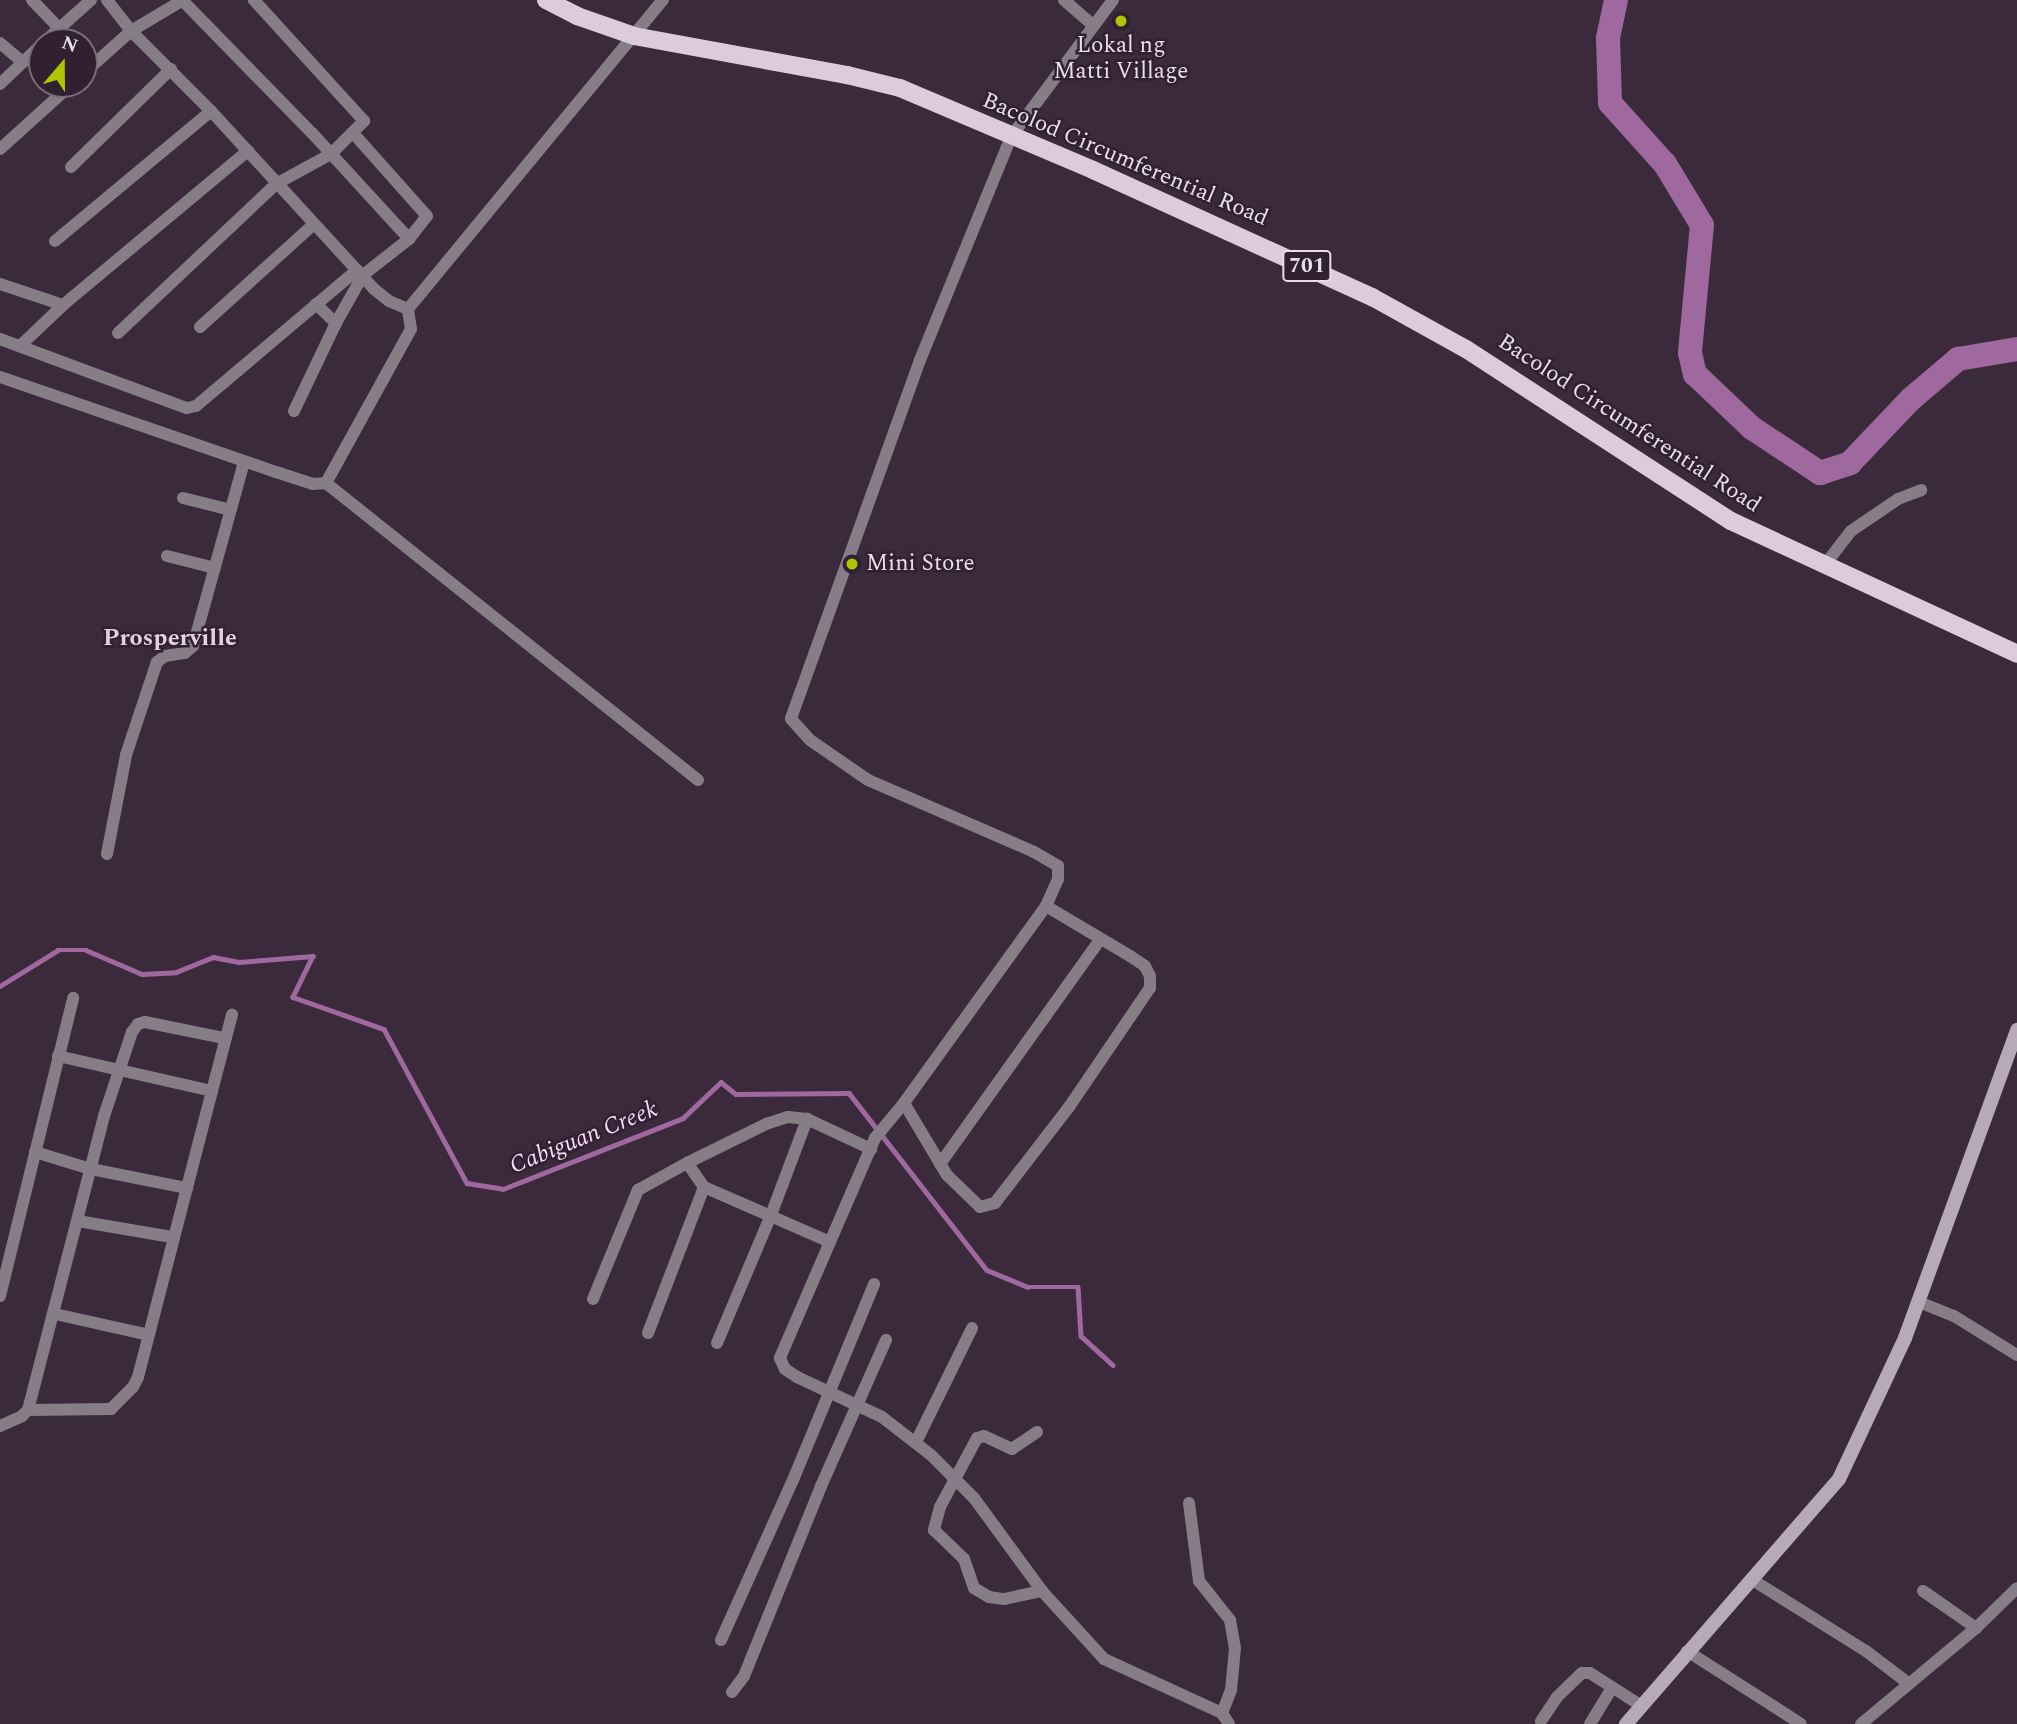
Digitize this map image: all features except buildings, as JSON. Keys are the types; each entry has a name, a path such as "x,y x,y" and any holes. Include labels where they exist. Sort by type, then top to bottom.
{"main road":[{"name":"Bacolod Circumferential Road","path":"547,0 577,16 634,36 847,75 900,88 1106,176 1372,297 1465,349 1721,515 1824,566 2015,649"},
{"path":"1626,1724 1687,1651 1830,1492 1847,1465 1919,1302 2017,1030"}],"street":[{"path":"32,0 59,28 91,0"},
{"path":"107,0 131,31 211,111 313,225 389,301 408,309"},
{"path":"98,60 131,31 183,0 331,154 409,240"},
{"path":"118,333 276,184 331,154 362,124 362,117 254,0"},
{"path":"326,483 411,329 408,309 663,0"},
{"path":"1064,0 1093,24"},
{"path":"1113,0 1011,137 920,360 791,719 810,740 868,780 1054,862 1060,871 1046,906 873,1144 780,1358 785,1369 882,1417 916,1442 974,1499 1042,1591 1104,1659 1225,1719 1235,1648 1230,1620 1199,1581 1189,1503"},
{"path":"0,43 23,62"},
{"path":"0,84 28,57"},
{"path":"71,167 171,69"},
{"path":"0,149 56,98"},
{"path":"55,241 211,111"},
{"path":"0,339 187,408 197,406 316,304 409,240 425,220 425,211 354,133"},
{"path":"20,345 63,305 248,151"},
{"path":"200,327 313,225"},
{"path":"294,411 360,272"},
{"path":"0,284 63,305"},
{"path":"316,304 335,323"},
{"path":"0,377 244,462 313,484 326,483 698,780"},
{"path":"107,854 126,755 157,662 165,656 185,653 193,646 244,462"},
{"path":"1824,566 1851,531 1898,499 1920,489"},
{"path":"183,498 231,510"},
{"path":"167,556 215,568"},
{"path":"904,1103 940,1164 980,1207 995,1203 1069,1107 1150,988 1150,976 1144,966 1046,906"},
{"path":"940,1164 1100,940"},
{"path":"0,1296 73,998"},
{"path":"28,1410 111,1409 128,1395 138,1377 172,1237 212,1091 223,1038 232,1015"},
{"path":"0,1426 22,1416 28,1410 91,1169 132,1032 140,1023 223,1038"},
{"path":"58,1056 212,1091"},
{"path":"593,1299 638,1190 766,1124 788,1116 807,1119 873,1144"},
{"path":"717,1343 771,1215 807,1119"},
{"path":"35,1152 91,1169 187,1188"},
{"path":"687,1163 704,1186 830,1242"},
{"path":"648,1334 704,1186"},
{"path":"78,1221 172,1237"},
{"path":"721,1640 830,1392 874,1284"},
{"path":"1919,1302 1954,1316 2017,1355"},
{"path":"55,1314 149,1335"},
{"path":"916,1442 972,1328"},
{"path":"732,1692 744,1676 821,1486 886,1340"},
{"path":"1037,1432 1012,1449 980,1435 940,1507 934,1530 964,1559 974,1588 989,1597 1004,1600 1042,1591"},
{"path":"1751,1579 1866,1651 1908,1683"},
{"path":"1861,1724 1976,1628 2017,1588"},
{"path":"1923,1591 1976,1628"},
{"path":"1687,1651 1801,1724"},
{"path":"1541,1721 1557,1697 1582,1673 1590,1673 1640,1705"},
{"path":"1590,1724 1612,1688"}],"waterway":[{"path":"1616,0 1608,38 1610,103 1665,164 1702,225 1690,353 1695,374 1752,428 1820,473 1850,463 1911,399 1958,359 2017,349"},
{"name":"Cabiguan Creek","path":"0,986 58,950 86,950 142,974 176,972 213,957 239,962 313,956 293,997 384,1029 467,1183 503,1189 683,1118 721,1082 736,1094 849,1093 987,1270 1028,1287 1078,1287 1081,1336 1113,1365"}],"place":[{"name":"Lokal ng Matti Village","path":"1121,21"},
{"name":"Mini Store","path":"852,564"}],"district":[{"name":"Prosperville","path":"170,639"}]}
